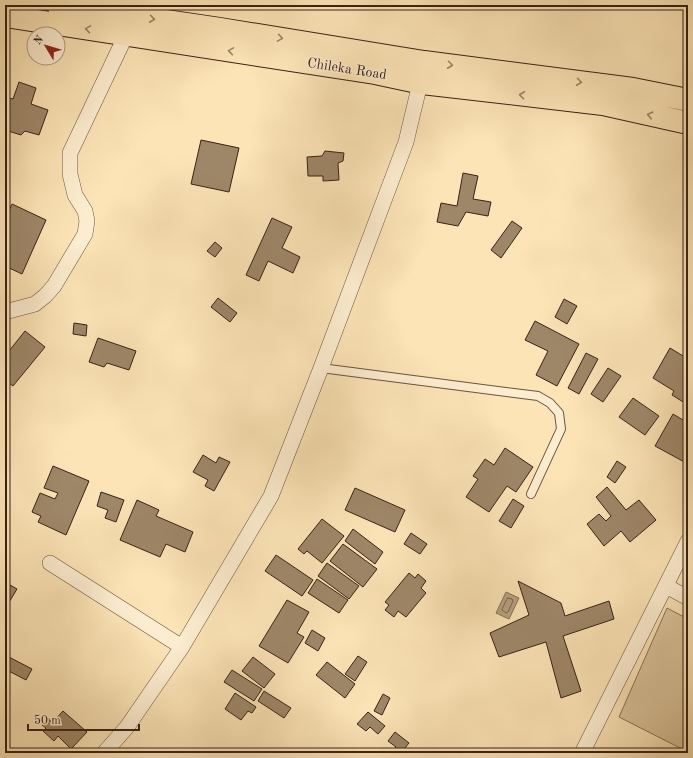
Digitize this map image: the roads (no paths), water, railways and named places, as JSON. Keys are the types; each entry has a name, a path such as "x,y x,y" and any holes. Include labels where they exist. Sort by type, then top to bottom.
{"highway":[{"name":"Chileka Road","path":"58,5 220,29 423,72 603,104 688,123"},
{"name":"Chileka Road","path":"5,16 375,73 423,72 633,89 688,100"}],"street":[{"path":"5,312 36,304 45,296 54,286 85,234 87,221 85,211 75,194 70,174 70,153 126,35"},
{"path":"104,753 127,727 182,647 271,496 406,142 423,72"},
{"path":"582,753 688,541"},
{"path":"50,563 182,647"},
{"path":"666,586 688,598"}],"lane":[{"path":"321,368 538,396 550,403 559,413 561,429 531,494"}],"water":[{"path":"506,592 519,598 509,619 496,613"}]}
